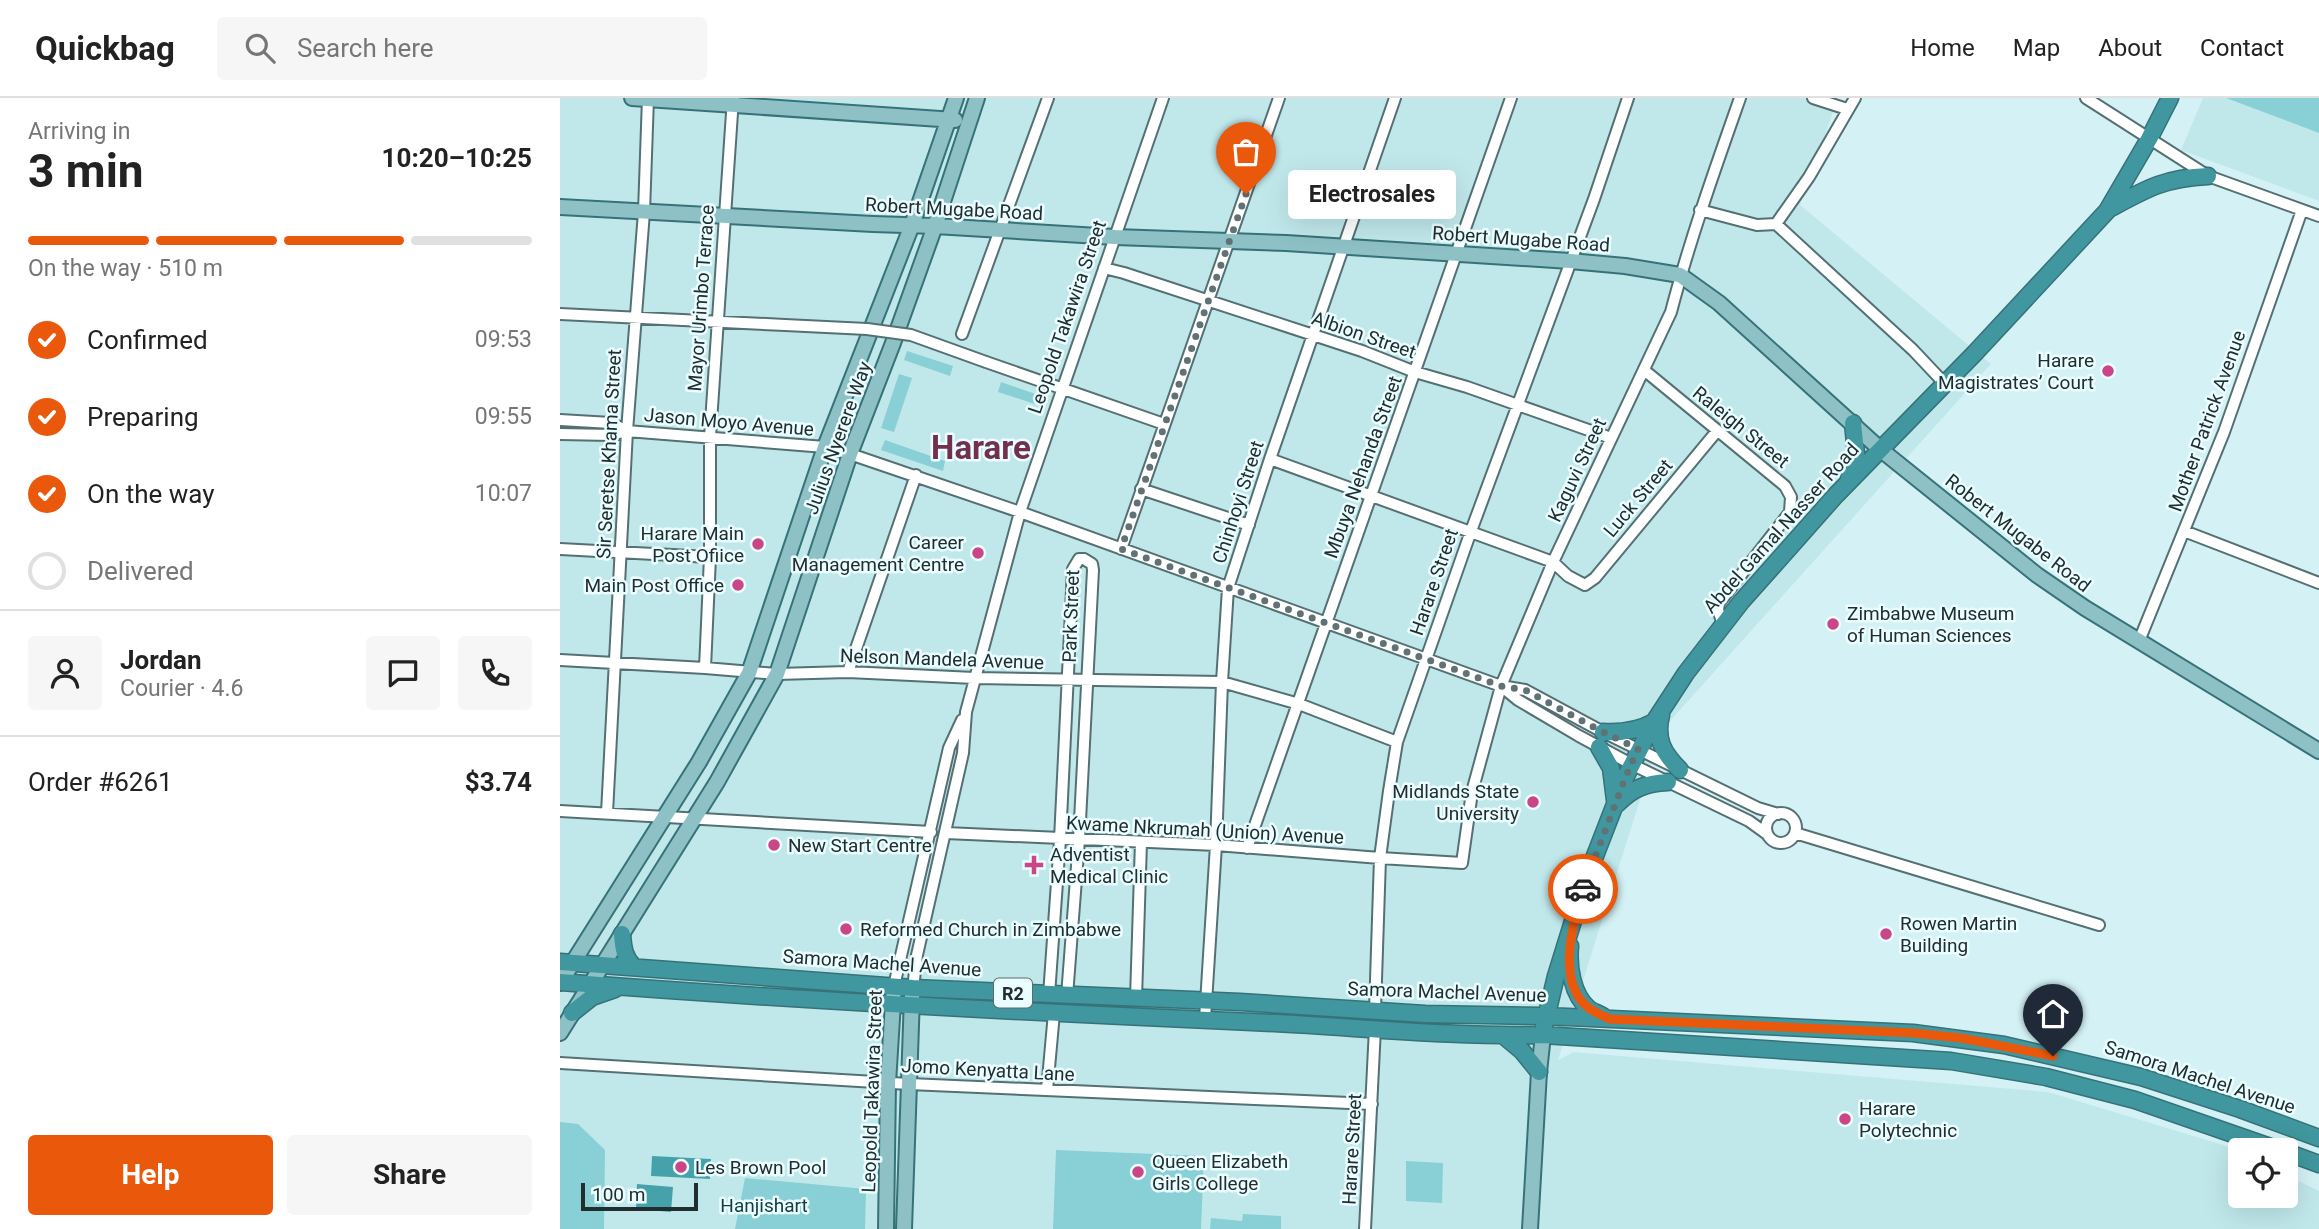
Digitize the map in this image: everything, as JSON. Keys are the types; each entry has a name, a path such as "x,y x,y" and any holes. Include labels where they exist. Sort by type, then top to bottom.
{"highway":[{"name":"Abdel Gamal Nasser Road","path":"1543,1035 1556,976 1586,879 1635,757 1658,715 1686,673 1723,624 1847,484 1945,384 2106,211 2170,98"},
{"name":"Abdel Gamal Nasser Road","path":"2162,114 2178,98"},
{"path":"2106,211 2159,183 2183,177 2208,176"},
{"path":"1847,484 1856,453 1853,423"},
{"path":"1615,806 1611,768 1601,740 1643,728 1658,715"},
{"path":"1658,715 1660,739 1667,756 1680,770"},
{"path":"1615,806 1631,790 1650,783 1668,782"},
{"path":"1571,928 1569,957 1575,992 1588,1009 1610,1019"},
{"path":"622,934 622,947 634,967"},
{"name":"Samora Machel Avenue","path":"566,963 913,988 1425,1014 1842,1028 1961,1038 2141,1077 2315,1135"},
{"name":"Samora Machel Avenue","path":"560,982 893,1005 1504,1036 1543,1035 1951,1061 2046,1077 2135,1100 2244,1138"},
{"path":"572,1013 592,997 608,990 628,987"},
{"path":"1504,1036 1522,1051 1539,1072"},
{"path":"2298,1157 2317,1165"}],"main road":[{"path":"632,98 733,101 948,118 968,122"},
{"name":"Julius Nyerere Way","path":"560,982 566,963 699,762 749,673 825,447 912,225 956,98"},
{"name":"Julius Nyerere Way","path":"560,1033 717,782 777,674 850,454 935,226 977,98"},
{"name":"Robert Mugabe Road","path":"560,208 1345,247 1570,261 1680,275 1719,303 1880,449 2036,575 2138,641 2319,751"},
{"name":"Leopold Takawira Street","path":"886,1229 888,1083 894,986"},
{"name":"Leopold Takawira Street","path":"904,1229 913,988"},
{"path":"1530,1229 1543,1035"}],"street":[{"name":"Sir Seretse Khama Street","path":"607,813 626,431 644,212 648,98"},
{"path":"962,334 1048,98"},
{"name":"Leopold Takawira Street","path":"913,988 963,753 966,712 1020,512 1163,98"},
{"path":"1121,549 1279,98"},
{"name":"Chinhoyi Street","path":"1205,1020 1228,588 1312,335 1395,98"},
{"name":"Mbuya Nehanda Street","path":"1247,848 1511,98"},
{"path":"1570,261 1628,98"},
{"name":"Kaguvi Street","path":"1462,863 1472,792 1501,686 1553,562 1671,312 1700,210 1740,98"},
{"path":"1814,98 1847,109"},
{"path":"1776,224 1809,177 1855,98"},
{"path":"2086,98 2208,176 2319,216"},
{"name":"Mayor Urimbo Terrace","path":"705,668 710,557 710,437 733,101"},
{"path":"1700,210 1757,225 1776,224 1913,350 1945,384"},
{"name":"Mother Patrick Avenue","path":"2138,641 2224,432 2302,210"},
{"name":"Harare Street","path":"1375,1010 1380,859 1397,742 1570,261"},
{"name":"Albion Street","path":"1104,268 1518,404 1611,438"},
{"path":"560,314 867,329 911,335 1164,424"},
{"name":"Raleigh Street","path":"1644,370 1785,486 1791,497 1790,512 1721,598 1717,607 1723,624"},
{"name":"Jason Moyo Avenue","path":"560,420 611,423 626,431"},
{"name":"Jason Moyo Avenue","path":"560,434 613,435 626,431 825,447 850,454 1020,512 1501,686 1525,690 1601,740 1635,757"},
{"name":"Luck Street","path":"1553,562 1568,576 1585,585 1595,578 1717,431"},
{"path":"1270,460 1553,562"},
{"path":"848,672 916,475"},
{"path":"1141,489 1249,525"},
{"path":"2184,531 2319,583"},
{"path":"1084,559 1089,538"},
{"path":"560,549 710,557"},
{"name":"Park Street","path":"1049,995 1060,839 1073,569 1079,559 1084,559 1092,564 1093,570 1079,840 1067,996"},
{"name":"Nelson Mandela Avenue","path":"560,660 777,674 848,672 1068,681 1222,682 1299,704 1397,742"},
{"name":"Leopold Takawira Street","path":"894,986 949,748 966,712"},
{"name":"Jason Moyo Avenue","path":"1601,740 1635,757"},
{"path":"1635,757 1680,770 1758,808 1784,814 1793,820 1795,833 1790,840 1780,843 1774,841 1749,821 1668,782 1635,757"},
{"path":"560,811 931,832"},
{"path":"1767,834 1769,820 1778,814"},
{"name":"Kwame Nkrumah (Union) Avenue","path":"946,833 1216,845 1462,863"},
{"path":"1795,833 2099,925"},
{"path":"1136,998 1141,842"},
{"path":"1047,1090 1054,1013"},
{"name":"Harare Street","path":"1365,1229 1375,1028"},
{"name":"Jomo Kenyatta Lane","path":"560,1063 888,1083 1372,1104"}],"shaded area":[{"path":"560,98 1838,98 1800,205 1991,364 1662,730 1558,1060 1574,1052 2048,1092 2228,1147 2228,1208 2298,1208 2298,1181 2319,1191 2319,1229 560,1229"},
{"path":"2203,98 2226,98 2319,133 2319,201 2181,150"},
{"name":"Les Brown Pool","path":"652,1156 711,1159 710,1179 651,1176"},
{"name":"Les Brown Pool","path":"637,1184 673,1187 671,1212 636,1209"}],"green space":[{"path":"2226,98 2319,98 2319,133"},
{"path":"907,351 953,366 950,376 904,360"},
{"path":"899,374 912,378 894,432 881,428"},
{"path":"1001,382 1047,398 1044,407 998,392"},
{"path":"885,440 945,461 943,471 881,450"},
{"path":"560,1122 578,1124 605,1150 604,1229 560,1229"},
{"path":"1056,1150 1204,1156 1201,1229 1053,1229"},
{"path":"1406,1161 1443,1163 1442,1203 1406,1201"},
{"name":"Hanjishart","path":"745,1178 866,1189 865,1229 735,1229"},
{"path":"1243,1214 1281,1216 1281,1229 1210,1229 1211,1218 1242,1221"}],"way so far":[{"path":"1246,194 1121,549 1501,686 1525,690 1638,749 1583,889"}],"place":[{"name":"Electrosales","path":"1246,194"},
{"name":"Harare Magistrates’ Court","path":"2108,371"},
{"name":"Harare Main Post Ofiice","path":"758,544"},
{"name":"Career Management Centre","path":"978,553"},
{"name":"Main Post Office","path":"738,585"},
{"name":"Zimbabwe Museum of Human Sciences","path":"1833,624"},
{"name":"Midlands State University","path":"1533,802"},
{"name":"New Start Centre","path":"774,845"},
{"name":"Adventist Medical Clinic","path":"1034,865"},
{"name":"Reformed Church in Zimbabwe","path":"846,929"},
{"name":"Rowen Martin Building","path":"1886,934"},
{"name":"Harare Polytechnic","path":"1845,1119"},
{"name":"Les Brown Pool","path":"681,1167"},
{"name":"Queen Elizabeth Girls College","path":"1138,1172"}],"district":[{"name":"Harare","path":"981,447"}],"route":[{"path":"1583,889 1571,928 1569,957 1575,992 1588,1009 1610,1019 1913,1033 2004,1045 2053,1056"}]}
